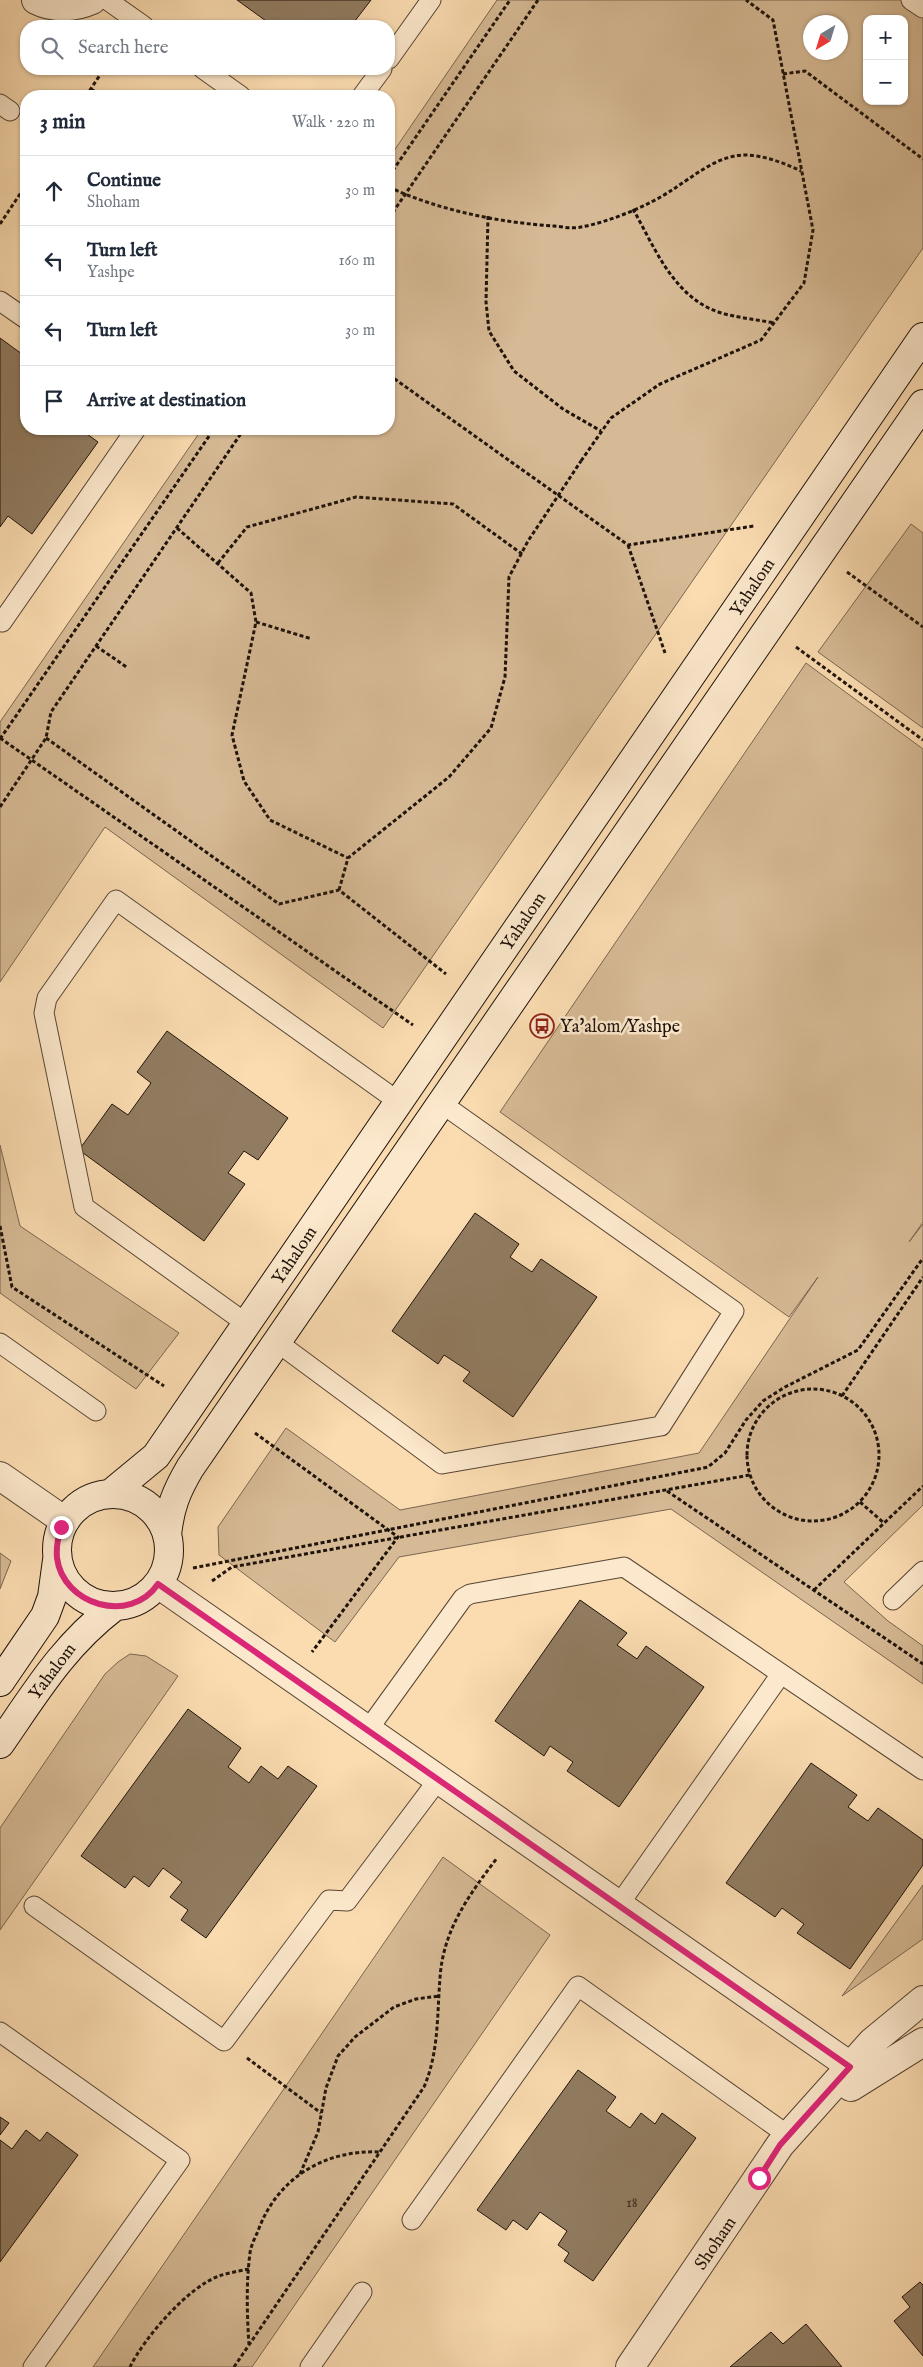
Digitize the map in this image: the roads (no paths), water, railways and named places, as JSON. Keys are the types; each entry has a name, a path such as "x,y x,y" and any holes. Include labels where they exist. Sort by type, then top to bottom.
{"street":[{"path":"36,0 56,6 69,7 92,0"},
{"name":"Yahalom","path":"110,1494 156,1456 923,337"},
{"name":"Yahalom","path":"167,1535 169,1512 175,1492 923,404"},
{"path":"0,1476 65,1520"},
{"path":"110,1494 129,1496 145,1505 159,1518 167,1535 169,1554 164,1573 158,1584 144,1597 130,1604 114,1606 98,1605 83,1598 70,1588 62,1574 57,1558 57,1542 65,1520 82,1503 95,1497 110,1494"},
{"name":"Yahalom","path":"0,1682 45,1616 52,1597 57,1558"},
{"path":"158,1584 858,2072"},
{"name":"Yahalom","path":"0,1744 54,1665 89,1626 114,1606"},
{"name":"Shoham","path":"858,2072 872,2042 923,2000"},
{"name":"Shoham","path":"630,2367 780,2145 858,2072 923,2042"}],"lane":[{"path":"107,0 135,20"},
{"path":"395,51 431,0"},
{"path":"911,0 923,8"},
{"path":"211,75 233,90"},
{"path":"366,90 378,75"},
{"path":"0,301 20,315"},
{"path":"0,621 2,622 132,435"},
{"path":"247,1324 84,1207 44,1013 47,998 116,900 399,1102"},
{"path":"277,1342 442,1464 661,1426 734,1310 441,1103"},
{"path":"0,1343 96,1410"},
{"path":"367,1731 463,1598 470,1594 624,1567 923,1770"},
{"path":"894,1600 923,1570"},
{"path":"618,1906 781,1674"},
{"path":"34,1906 224,2041 329,1900 347,1902 438,1780"},
{"path":"412,2220 578,1986 796,2128"},
{"path":"0,2032 180,2160 33,2367"},
{"path":"310,2367 362,2292"}],"place":[{"name":"Ya'alom/Yashpe","path":"542,1026"}]}
